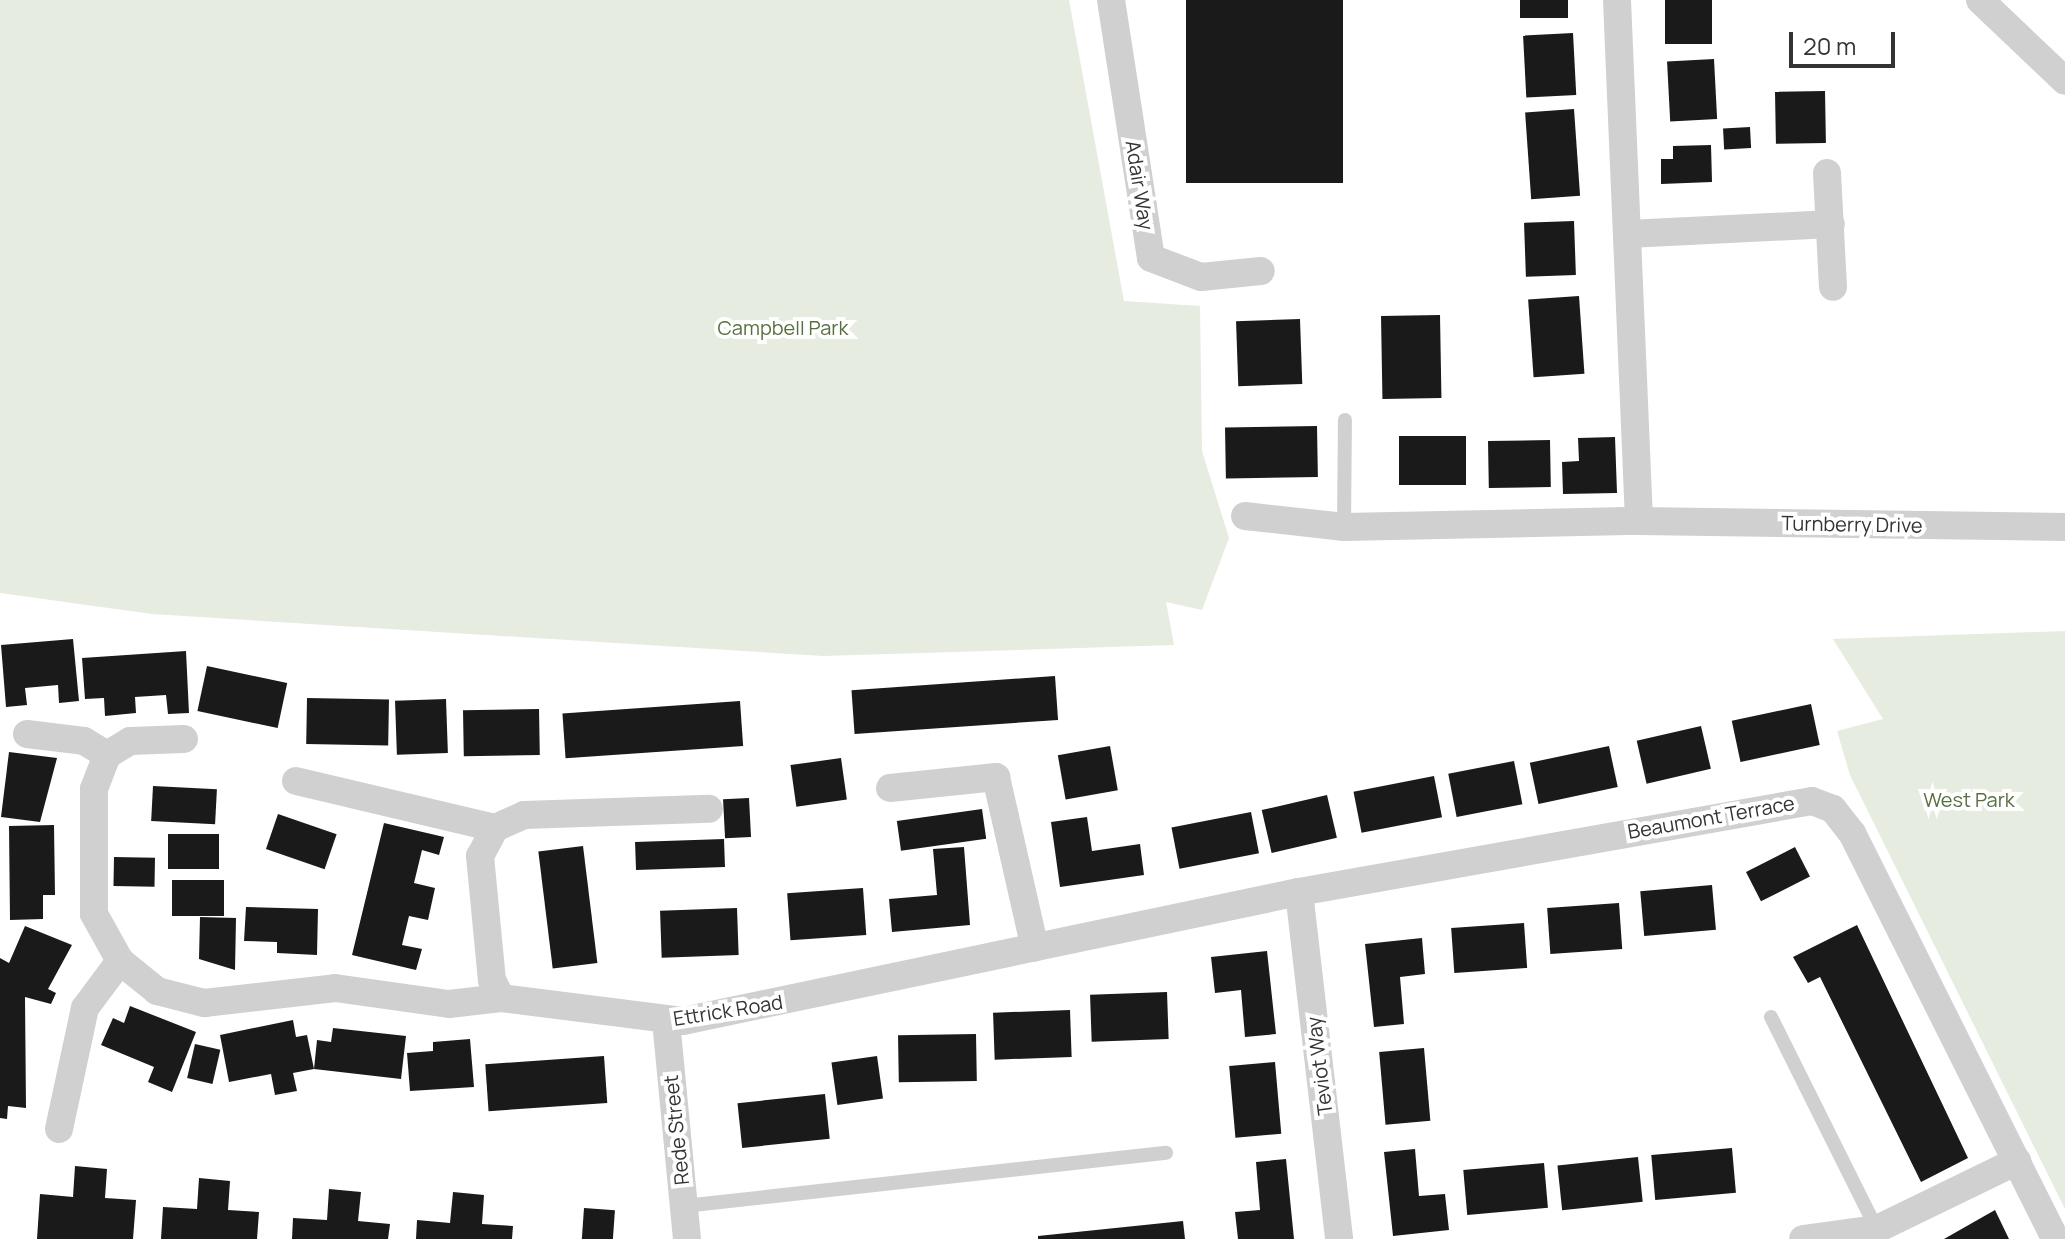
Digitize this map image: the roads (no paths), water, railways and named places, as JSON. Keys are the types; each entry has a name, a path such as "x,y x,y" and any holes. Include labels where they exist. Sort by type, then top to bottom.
{"street":[{"name":"Adair Way","path":"1111,0 1151,258 1201,277 1261,271"},
{"path":"1617,0 1639,521"},
{"path":"1980,0 2065,81"},
{"path":"1827,173 1833,287"},
{"path":"1628,234 1831,224"},
{"name":"Turnberry Drive","path":"1245,516 1344,527 1639,521 2065,527"},
{"path":"27,734 84,741 107,755 130,741 184,739"},
{"name":"Ettrick Road","path":"107,755 94,789 90,887 102,939 120,961 157,991 204,1003 335,988 458,1005 501,998 666,1021 1299,892"},
{"path":"890,788 996,777 1035,948"},
{"path":"296,781 495,828 524,815 709,809"},
{"name":"Beaumont Terrace","path":"1299,892 1768,804 1812,801 1833,809 2055,1239"},
{"path":"495,828 480,856 492,980 501,998"},
{"name":"Teviot Way","path":"1299,892 1339,1239"},
{"path":"59,1129 85,1008 120,961"},
{"name":"Rede Street","path":"666,1021 687,1239"},
{"path":"1803,1239 1879,1234 2017,1161"}],"lane":[{"path":"1344,527 1345,420"},
{"path":"1771,1017 1879,1234"},
{"path":"684,1206 1166,1153"}],"park label":[{"name":"Campbell Park","path":"783,327"},
{"name":"West Park","path":"1969,799"}]}
